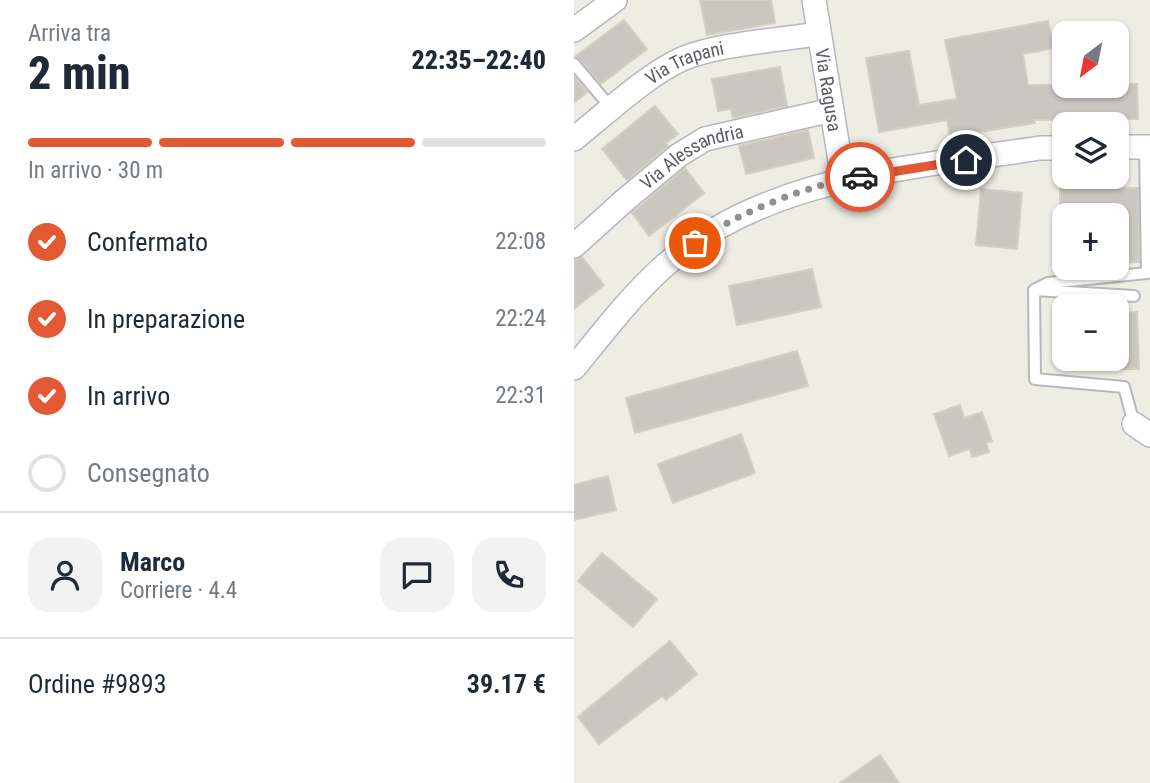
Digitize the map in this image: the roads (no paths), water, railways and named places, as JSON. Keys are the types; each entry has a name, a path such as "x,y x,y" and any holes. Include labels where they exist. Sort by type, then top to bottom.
{"street":[{"path":"574,30 615,0"},
{"name":"Via Ragusa","path":"814,0 843,179"},
{"name":"Via Trapani","path":"574,139 659,72 681,60 707,51 818,33"},
{"name":"Via Alessandria","path":"574,246 661,170 705,139 832,110"},
{"path":"1129,147 1147,147"},
{"path":"574,368 634,296 663,267 711,231 764,205 843,179 1052,148"}],"lane":[{"path":"574,64 612,109"},
{"path":"1034,290 1048,283 1147,273 1147,147"},
{"path":"1034,290 1134,296"},
{"path":"1034,290 1035,379 1124,387 1142,429"}]}
